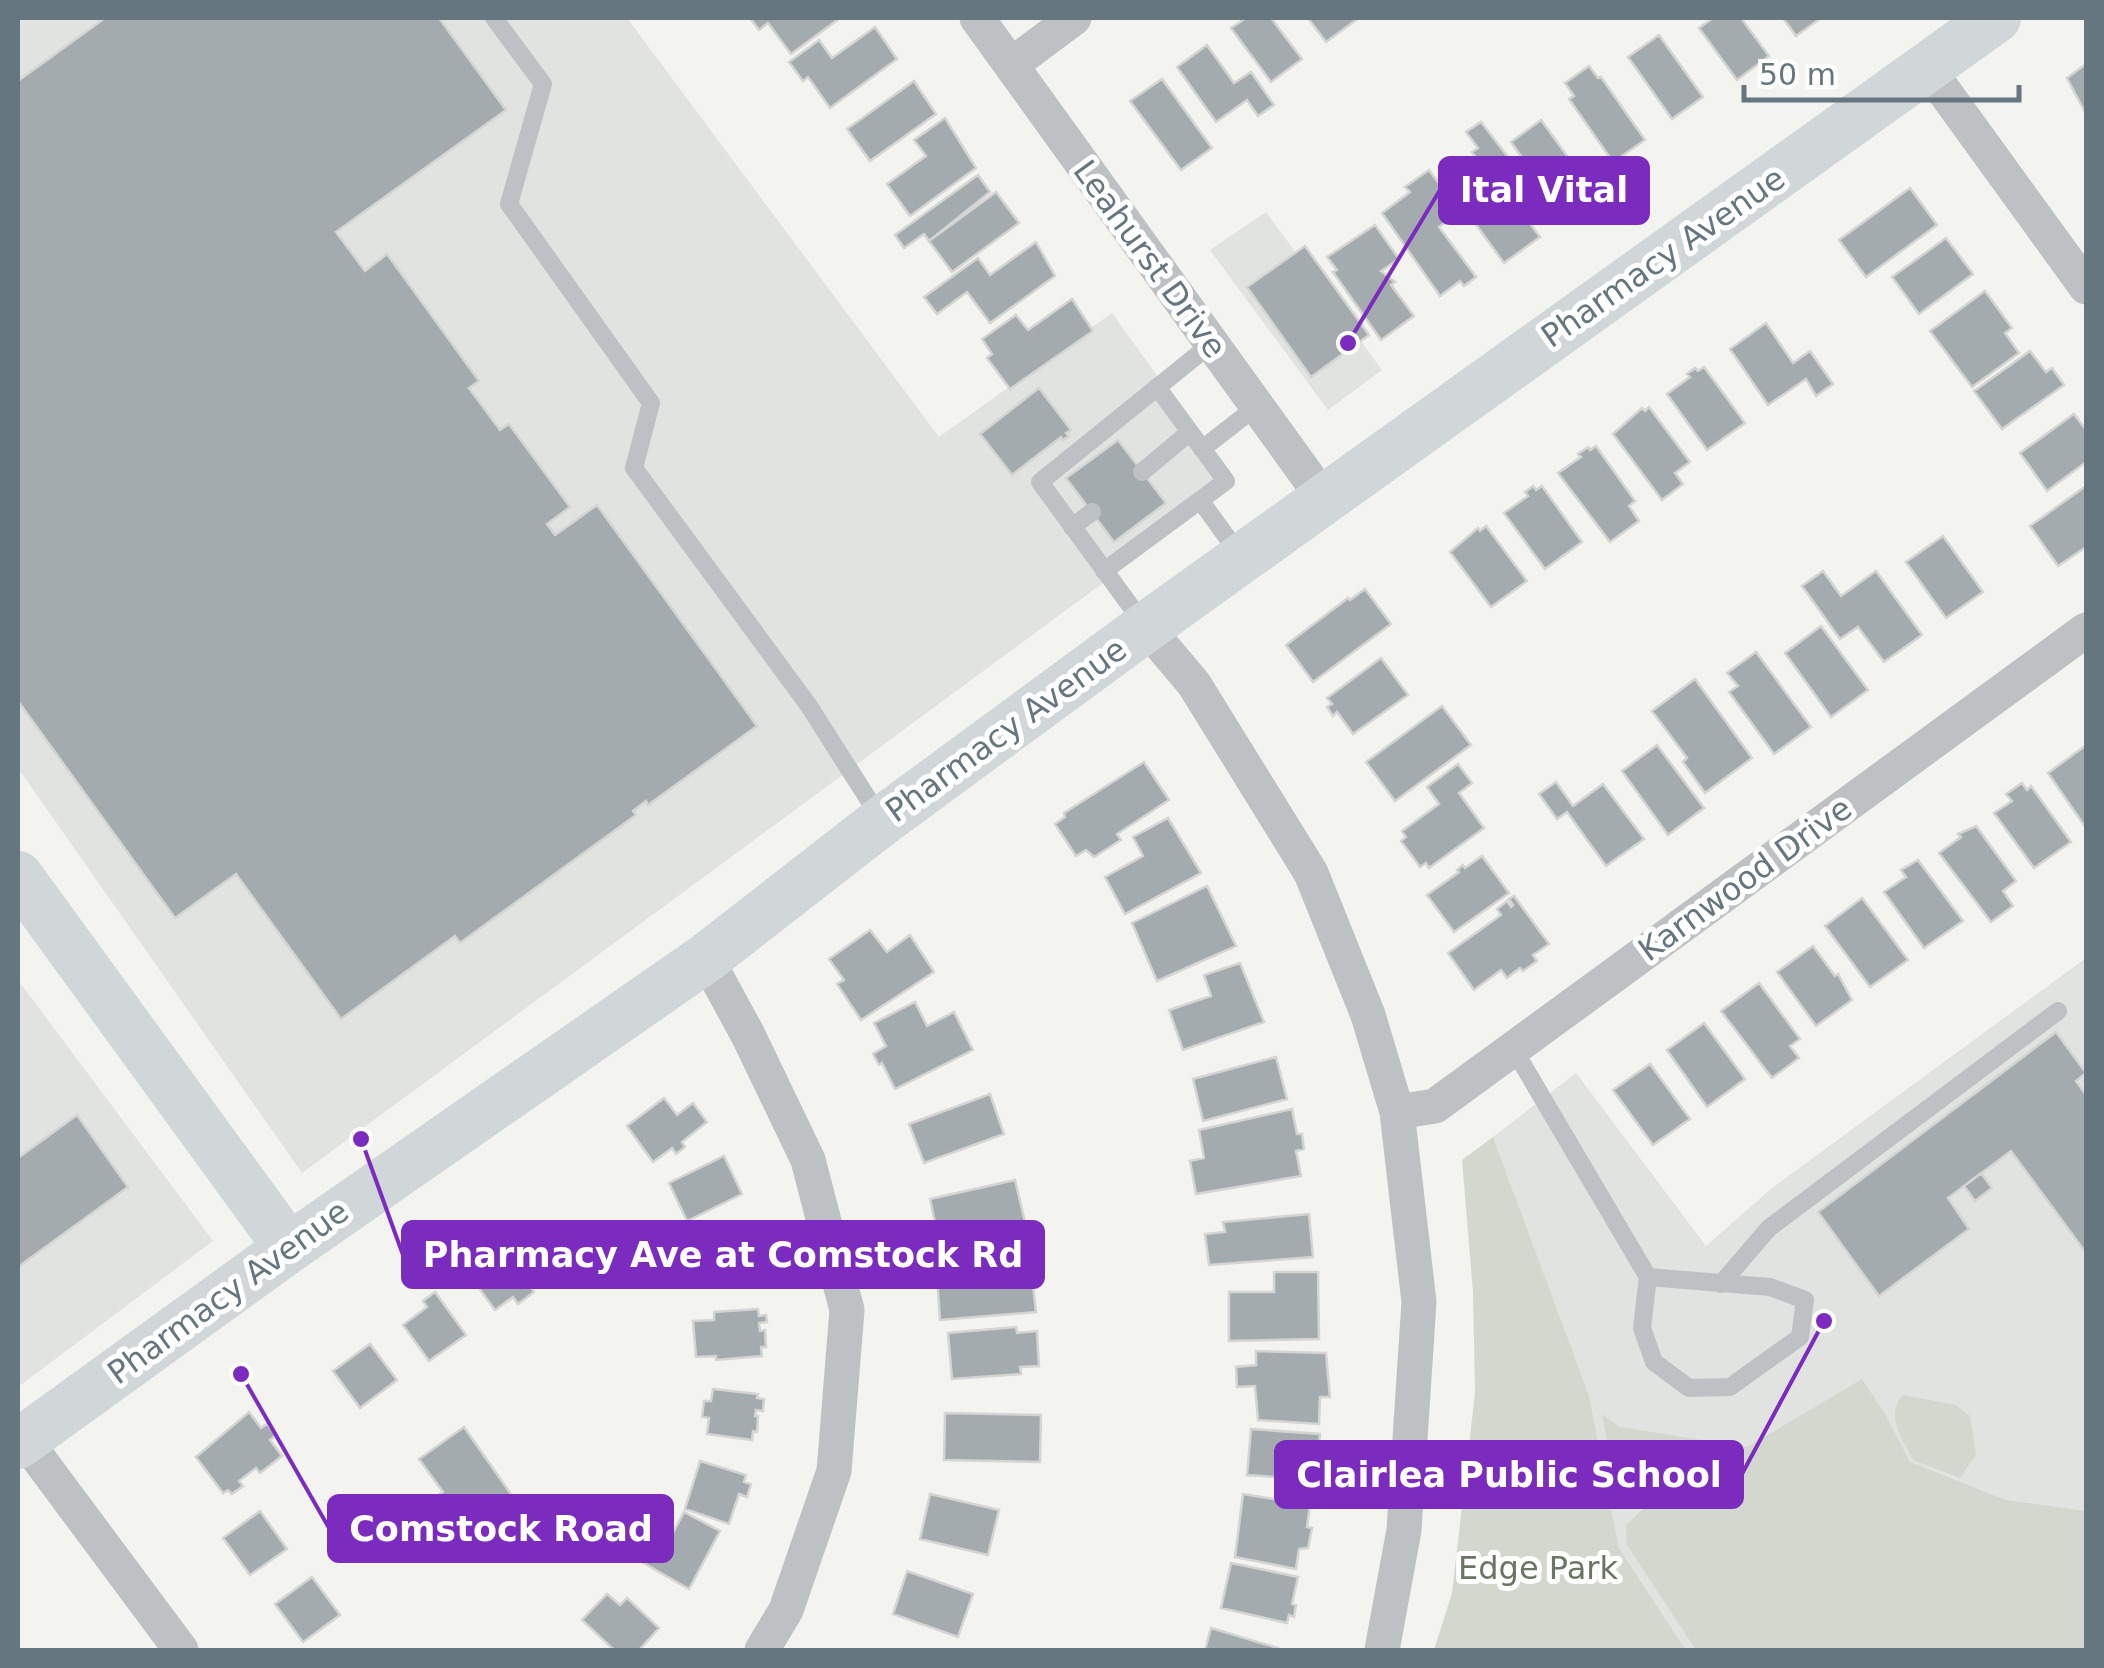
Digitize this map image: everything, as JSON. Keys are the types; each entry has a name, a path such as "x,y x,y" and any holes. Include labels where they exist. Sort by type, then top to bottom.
{"street":[{"name":"Leahurst Drive","path":"977,18 1324,499"},
{"path":"1012,65 1074,18"},
{"name":"Pharmacy Avenue","path":"21,1442 289,1248 706,958 882,821 1146,627 1996,18"},
{"path":"1928,69 2086,288"},
{"path":"1146,627 1194,684 1311,873 1368,1016 1397,1112 1419,1302 1404,1530 1382,1650"},
{"name":"Karnwood Drive","path":"1397,1112 1436,1106 2086,630"},
{"path":"18,876 289,1248"},
{"path":"706,958 808,1160 847,1310 834,1471 786,1610 762,1650"},
{"path":"21,1442 181,1650"}],"lane":[{"path":"494,18 543,84 510,204 651,403 634,468 809,706 882,821"},
{"path":"1146,627 1040,482 1211,344"},
{"path":"1104,572 1226,482 1158,387"},
{"path":"1202,449 1256,407"},
{"path":"1142,472 1190,432"},
{"path":"1200,500 1242,558"},
{"path":"1072,527 1092,512"},
{"path":"1721,1284 1769,1228 2058,1010"},
{"path":"1513,1048 1648,1277 1642,1328 1654,1362 1690,1388 1730,1387 1769,1363 1800,1337 1805,1300 1770,1286 1648,1277"}],"shaded area":[{"path":"18,18 627,18 939,437 1112,313 1236,485 302,1173 18,768"},
{"path":"1266,212 1382,370 1328,410 1210,250"},
{"path":"2086,958 2086,1650 1686,1650 1619,1548 1589,1395 1493,1137 1576,1073 1706,1246 1772,1188"},
{"path":"18,980 213,1241 18,1387"}],"green space":[{"name":"Edge Park","path":"1493,1137 1589,1395 1619,1548 1686,1650 1434,1650 1452,1593 1475,1393 1473,1292 1462,1160"},
{"path":"1862,1379 1910,1462 2006,1500 2086,1511 2086,1650 1696,1650 1627,1545 1626,1525 1651,1501 1636,1486 1618,1497 1602,1414 1620,1427 1747,1447"},
{"path":"1903,1395 1956,1405 1970,1416 1976,1455 1960,1478 1913,1460 1895,1419"}],"building":[{"path":"105,18 439,18 506,110 336,232 365,271 387,254 479,381 469,388 500,430 509,424 570,507 547,524 555,535 597,505 757,726 648,805 646,801 633,811 636,815 460,943 455,936 341,1019 236,874 175,918 18,701 18,81"},
{"path":"750,18 840,18 791,54 768,23 759,30"},
{"path":"1246,18 1271,18 1302,59 1271,82 1231,28"},
{"path":"1308,18 1354,18 1356,20 1326,42"},
{"path":"1713,18 1741,18 1769,56 1737,80 1699,28"},
{"path":"1783,18 1821,18 1796,36"},
{"path":"875,27 897,59 830,108 808,77 803,81 789,62 819,40 832,58"},
{"path":"1659,35 1703,97 1672,119 1628,57"},
{"path":"1207,45 1234,83 1251,72 1274,105 1258,116 1247,100 1216,122 1177,67"},
{"path":"2086,64 2086,114 2067,78"},
{"path":"1589,66 1645,140 1613,162 1569,99 1574,96 1565,83"},
{"path":"1162,79 1212,148 1181,170 1130,101"},
{"path":"914,81 936,114 870,161 847,129"},
{"path":"945,118 976,168 910,216 887,184 926,156 914,140"},
{"path":"1541,120 1586,182 1556,205 1511,142"},
{"path":"1481,122 1518,170 1500,183 1540,237 1504,263 1448,186 1480,163 1472,152 1478,148 1466,132"},
{"path":"1429,170 1460,212 1439,227 1476,277 1464,286 1460,281 1440,296 1382,213 1410,192 1405,187"},
{"path":"978,175 990,192 929,241 924,234 904,248 895,235"},
{"path":"1910,188 1937,225 1866,277 1839,240"},
{"path":"996,192 1019,223 952,272 929,241"},
{"path":"1375,225 1399,259 1381,271 1395,282 1391,285 1414,316 1381,340 1333,272 1337,270 1327,257"},
{"path":"1946,238 1973,274 1919,314 1892,277"},
{"path":"1036,242 1055,276 990,323 967,292 937,314 924,297 978,258 990,275"},
{"path":"1305,246 1369,335 1311,377 1247,287"},
{"path":"1985,291 2012,328 2005,333 2019,353 1972,387 1930,331"},
{"path":"1072,299 1093,331 1010,389 987,358 992,354 982,339 1016,315 1028,330"},
{"path":"1766,323 1793,363 1810,351 1833,384 1816,396 1806,379 1768,405 1730,349"},
{"path":"2030,351 2046,372 2052,368 2064,385 2002,429 1974,391"},
{"path":"1704,367 1745,423 1707,450 1667,394 1690,377 1687,374 1695,368 1698,371"},
{"path":"1039,388 1071,430 1066,433 1069,436 1063,440 1061,437 1012,475 980,434"},
{"path":"1649,407 1690,462 1675,473 1683,484 1662,500 1613,434 1642,408 1645,411"},
{"path":"2074,414 2086,430 2086,462 2047,491 2020,453"},
{"path":"1118,440 1166,503 1114,542 1066,478"},
{"path":"1596,446 1635,501 1629,506 1639,521 1610,542 1558,473 1581,457 1578,454"},
{"path":"1533,486 1536,490 1542,486 1582,542 1545,569 1504,513 1528,496 1525,492"},
{"path":"2086,486 2086,547 2058,566 2030,526"},
{"path":"1486,526 1527,581 1491,607 1450,552 1478,528 1480,531"},
{"path":"1943,536 1983,592 1946,618 1906,562"},
{"path":"1823,571 1841,596 1876,571 1922,635 1884,662 1858,627 1840,639 1802,586"},
{"path":"1365,589 1391,624 1313,682 1286,645"},
{"path":"1821,626 1868,690 1831,717 1785,653"},
{"path":"1756,652 1811,727 1774,754 1729,692 1738,686 1727,673"},
{"path":"1381,658 1408,695 1353,734 1337,712 1333,716 1327,698"},
{"path":"1695,679 1752,758 1705,793 1683,762 1687,758 1652,711"},
{"path":"1442,706 1471,745 1395,801 1366,762"},
{"path":"1657,745 1704,808 1668,835 1622,771"},
{"path":"2086,748 2086,828 2048,773"},
{"path":"1144,762 1169,800 1117,834 1121,840 1094,857 1086,850 1076,856 1055,824 1065,817 1064,813"},
{"path":"1458,764 1472,783 1459,793 1484,828 1429,868 1426,863 1420,867 1401,841 1406,837 1402,831 1439,804 1427,787"},
{"path":"1556,782 1573,806 1603,784 1644,839 1606,866 1567,812 1557,819 1539,794"},
{"path":"2022,783 2027,790 2031,786 2071,842 2034,868 1994,813 2012,801 2006,794"},
{"path":"1168,818 1201,873 1125,914 1105,877 1143,856 1133,837"},
{"path":"1976,826 2016,881 2003,891 2013,906 1991,922 1939,853 1961,837 1958,834"},
{"path":"1482,856 1509,893 1454,932 1427,895 1463,865 1465,868"},
{"path":"1918,860 1963,921 1924,948 1884,892 1906,877 1901,870"},
{"path":"1207,886 1236,946 1157,981 1132,923"},
{"path":"1514,896 1549,944 1533,955 1537,961 1523,971 1520,968 1507,978 1501,970 1474,990 1448,953 1501,915 1497,909 1507,901 1511,907 1509,899"},
{"path":"1862,898 1908,960 1870,987 1825,926"},
{"path":"870,930 887,952 910,935 934,972 861,1020 837,984 844,980 829,959"},
{"path":"1813,946 1835,976 1838,974 1852,1000 1816,1026 1777,972"},
{"path":"1240,963 1264,1022 1183,1050 1169,1010 1211,996 1204,975"},
{"path":"1759,983 1800,1039 1790,1046 1799,1058 1772,1078 1721,1011"},
{"path":"915,1002 927,1026 954,1012 973,1050 895,1089 873,1054 886,1046 874,1023"},
{"path":"1704,1023 1745,1079 1707,1107 1667,1050"},
{"path":"2056,1032 2086,1073 2076,1081 2086,1095 2086,1253 2011,1151 1948,1198 1969,1229 1879,1296 1818,1212"},
{"path":"1276,1057 1287,1099 1203,1121 1193,1079"},
{"path":"1650,1064 1690,1119 1653,1145 1613,1090"},
{"path":"990,1094 1004,1134 924,1163 909,1124"},
{"path":"664,1098 677,1115 693,1103 707,1122 682,1142 685,1147 676,1154 672,1148 653,1162 627,1126"},
{"path":"1292,1109 1297,1134 1302,1134 1304,1149 1296,1151 1301,1176 1196,1194 1190,1161 1204,1158 1199,1130"},
{"path":"77,1115 128,1187 18,1267 18,1158"},
{"path":"724,1156 742,1194 687,1221 669,1183"},
{"path":"1981,1173 1992,1188 1975,1201 1964,1186"},
{"path":"1015,1180 1025,1222 939,1242 930,1199"},
{"path":"1309,1214 1313,1257 1209,1265 1205,1234 1225,1232 1223,1222"},
{"path":"502,1240 532,1283 529,1285 534,1292 518,1304 513,1297 495,1310 468,1273 492,1255 488,1250"},
{"path":"1028,1240 1036,1312 940,1320 935,1250"},
{"path":"1274,1272 1318,1272 1319,1339 1229,1341 1229,1292 1274,1292"},
{"path":"435,1292 466,1335 429,1361 403,1325 427,1307 423,1301"},
{"path":"758,1309 759,1316 766,1315 767,1322 759,1323 760,1331 765,1330 762,1356 716,1360 716,1356 696,1357 693,1321 714,1320 714,1312"},
{"path":"1016,1327 1017,1333 1037,1331 1039,1366 1020,1367 1021,1374 952,1379 948,1333"},
{"path":"370,1344 397,1380 360,1408 333,1371"},
{"path":"1256,1351 1326,1353 1330,1397 1320,1397 1319,1424 1258,1420 1255,1386 1237,1387 1236,1367 1256,1365"},
{"path":"713,1389 758,1394 757,1398 764,1399 763,1411 756,1410 757,1432 753,1431 752,1440 707,1434 709,1418 702,1417 704,1401 711,1401"},
{"path":"249,1412 261,1428 267,1424 276,1435 270,1440 282,1456 260,1473 256,1468 239,1481 243,1486 232,1494 228,1490 223,1493 196,1457"},
{"path":"945,1413 1041,1415 1040,1462 944,1460"},
{"path":"464,1427 513,1497 451,1541 425,1504 443,1492 419,1459"},
{"path":"1251,1429 1320,1434 1316,1480 1247,1475"},
{"path":"700,1461 746,1475 744,1482 751,1484 747,1497 739,1494 729,1524 685,1509"},
{"path":"930,1494 999,1510 988,1555 920,1539"},
{"path":"1243,1494 1310,1505 1307,1527 1312,1528 1308,1548 1299,1549 1296,1569 1235,1557"},
{"path":"260,1511 287,1549 250,1575 223,1538"},
{"path":"684,1512 720,1531 689,1589 635,1558 655,1523 673,1533"},
{"path":"1231,1563 1298,1577 1292,1604 1296,1605 1294,1617 1289,1615 1287,1623 1221,1608"},
{"path":"907,1571 973,1594 958,1637 893,1614"},
{"path":"312,1577 340,1615 303,1642 275,1604"},
{"path":"607,1594 620,1605 627,1598 659,1628 639,1650 614,1650 582,1620"},
{"path":"1211,1628 1278,1648 1205,1650"}],"place":[{"name":"Ital Vital","path":"1348,343"},
{"name":"Pharmacy Ave at Comstock Rd","path":"361,1139"},
{"name":"Clairlea Public School","path":"1824,1321"},
{"name":"Comstock Road","path":"241,1374"}]}
